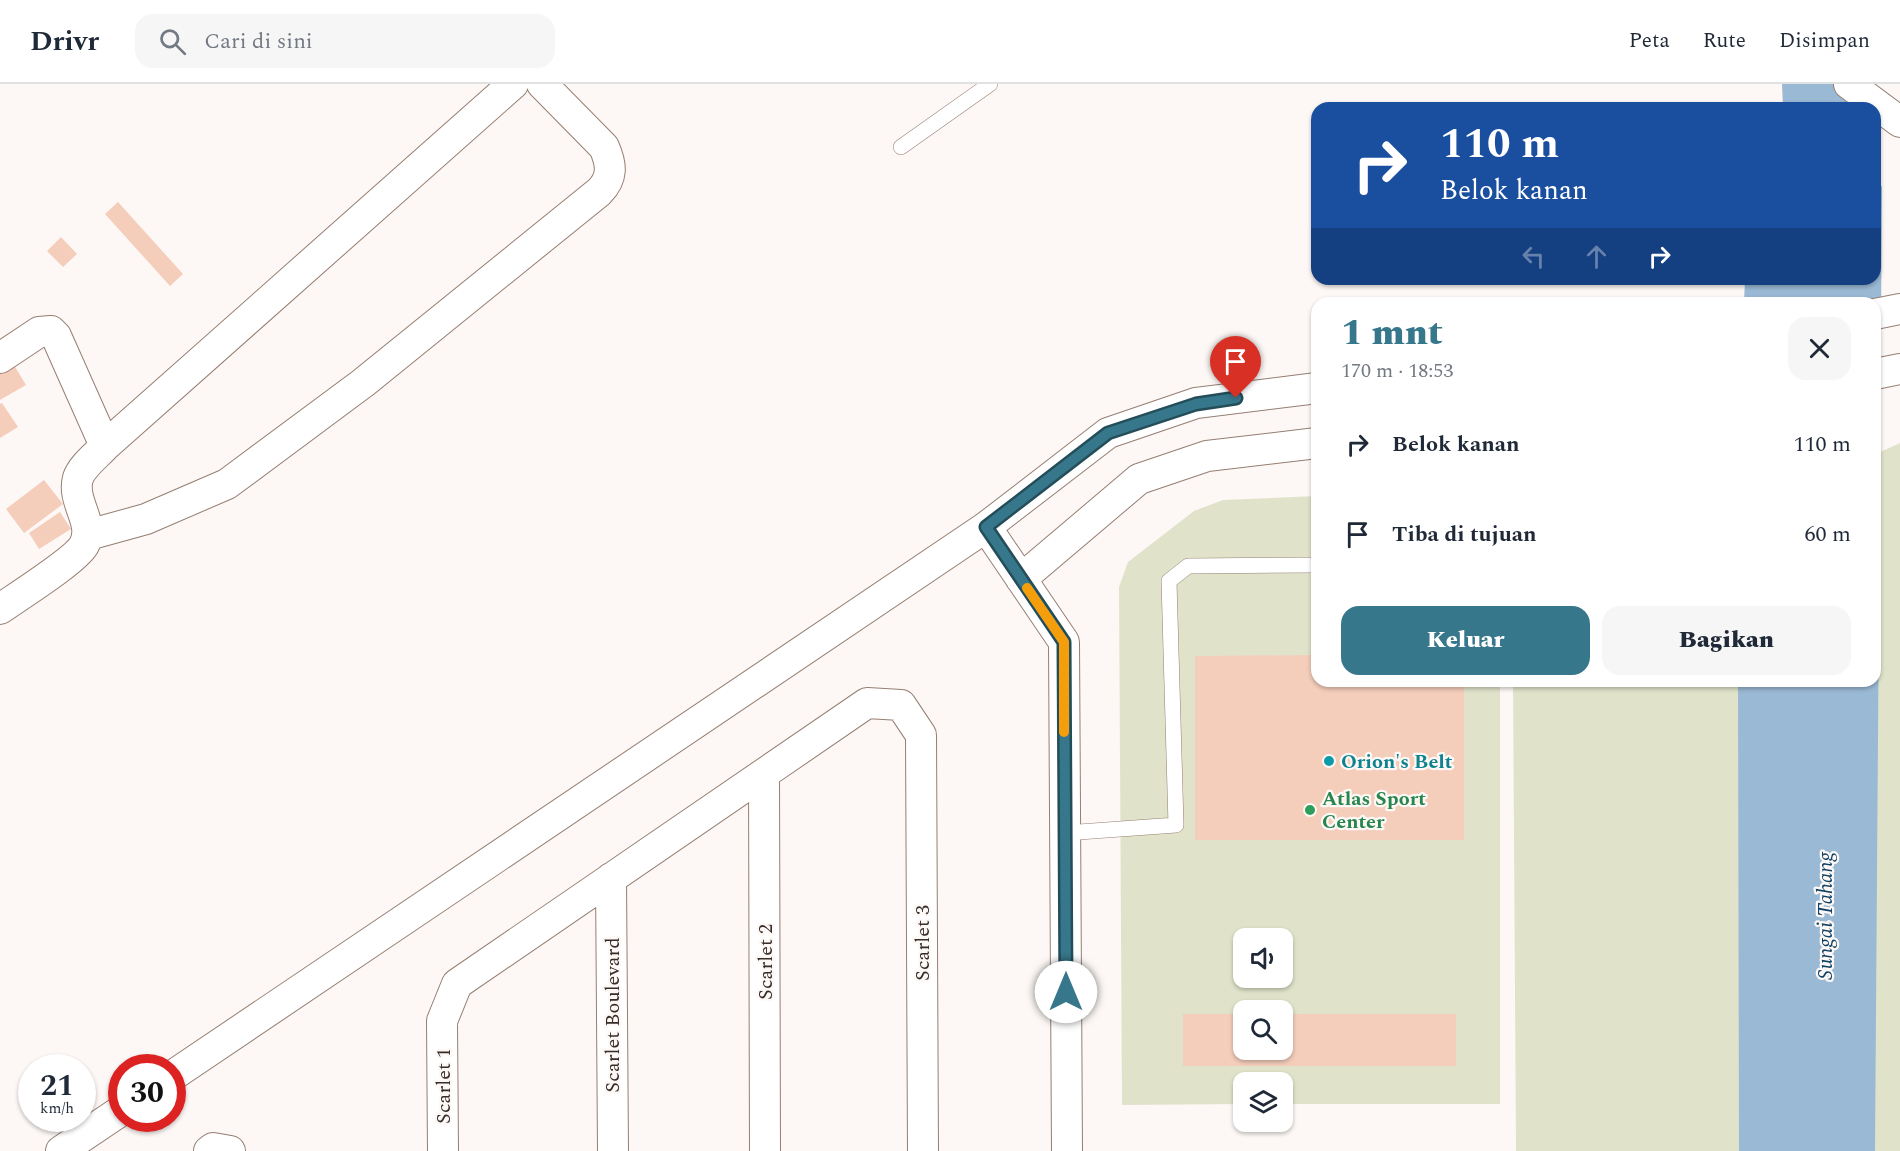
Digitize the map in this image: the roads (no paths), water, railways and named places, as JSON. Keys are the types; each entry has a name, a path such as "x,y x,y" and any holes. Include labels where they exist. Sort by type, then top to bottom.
{"street":[{"path":"0,609 73,556 84,545 88,528 77,497 78,479 105,446 513,84"},
{"path":"88,535 146,519 227,484 363,383 599,192 607,184 611,171 610,160 604,147 542,84"},
{"path":"1849,84 1873,102"},
{"path":"1881,313 1900,309"},
{"path":"0,358 39,332 51,331 56,336 105,446"},
{"path":"1881,373 1900,369"},
{"path":"186,1067 986,527 1108,433 1196,404 1311,389"},
{"path":"1021,579 1139,479 1207,456 1311,444"},
{"path":"986,527 1064,642 1067,1151"},
{"name":"Scarlet 3","path":"764,774 867,703 900,705 921,735 923,1151"},
{"path":"611,878 764,774"},
{"name":"Scarlet 2","path":"764,774 765,1151"},
{"name":"Scarlet 1","path":"443,1151 442,1021 457,984 611,878"},
{"name":"Scarlet Boulevard","path":"611,878 612,1151"},
{"path":"61,1151 108,1119"},
{"path":"209,1151 213,1148 230,1151"}],"lane":[{"path":"901,147 990,84"},
{"path":"1065,832 1176,825 1169,581 1188,566 1311,565"}],"water":[{"path":"1782,84 1866,84 1863,102 1783,102"},
{"path":"1881,185 1882,187 1881,325 1881,297 1744,297 1745,285 1881,285"},
{"name":"Sungai Tahang","path":"1738,687 1878,687 1875,1151 1739,1151"}],"place":[{"name":"Orion's Belt","path":"1329,761"},
{"name":"Atlas Sport Center","path":"1310,810"}]}
